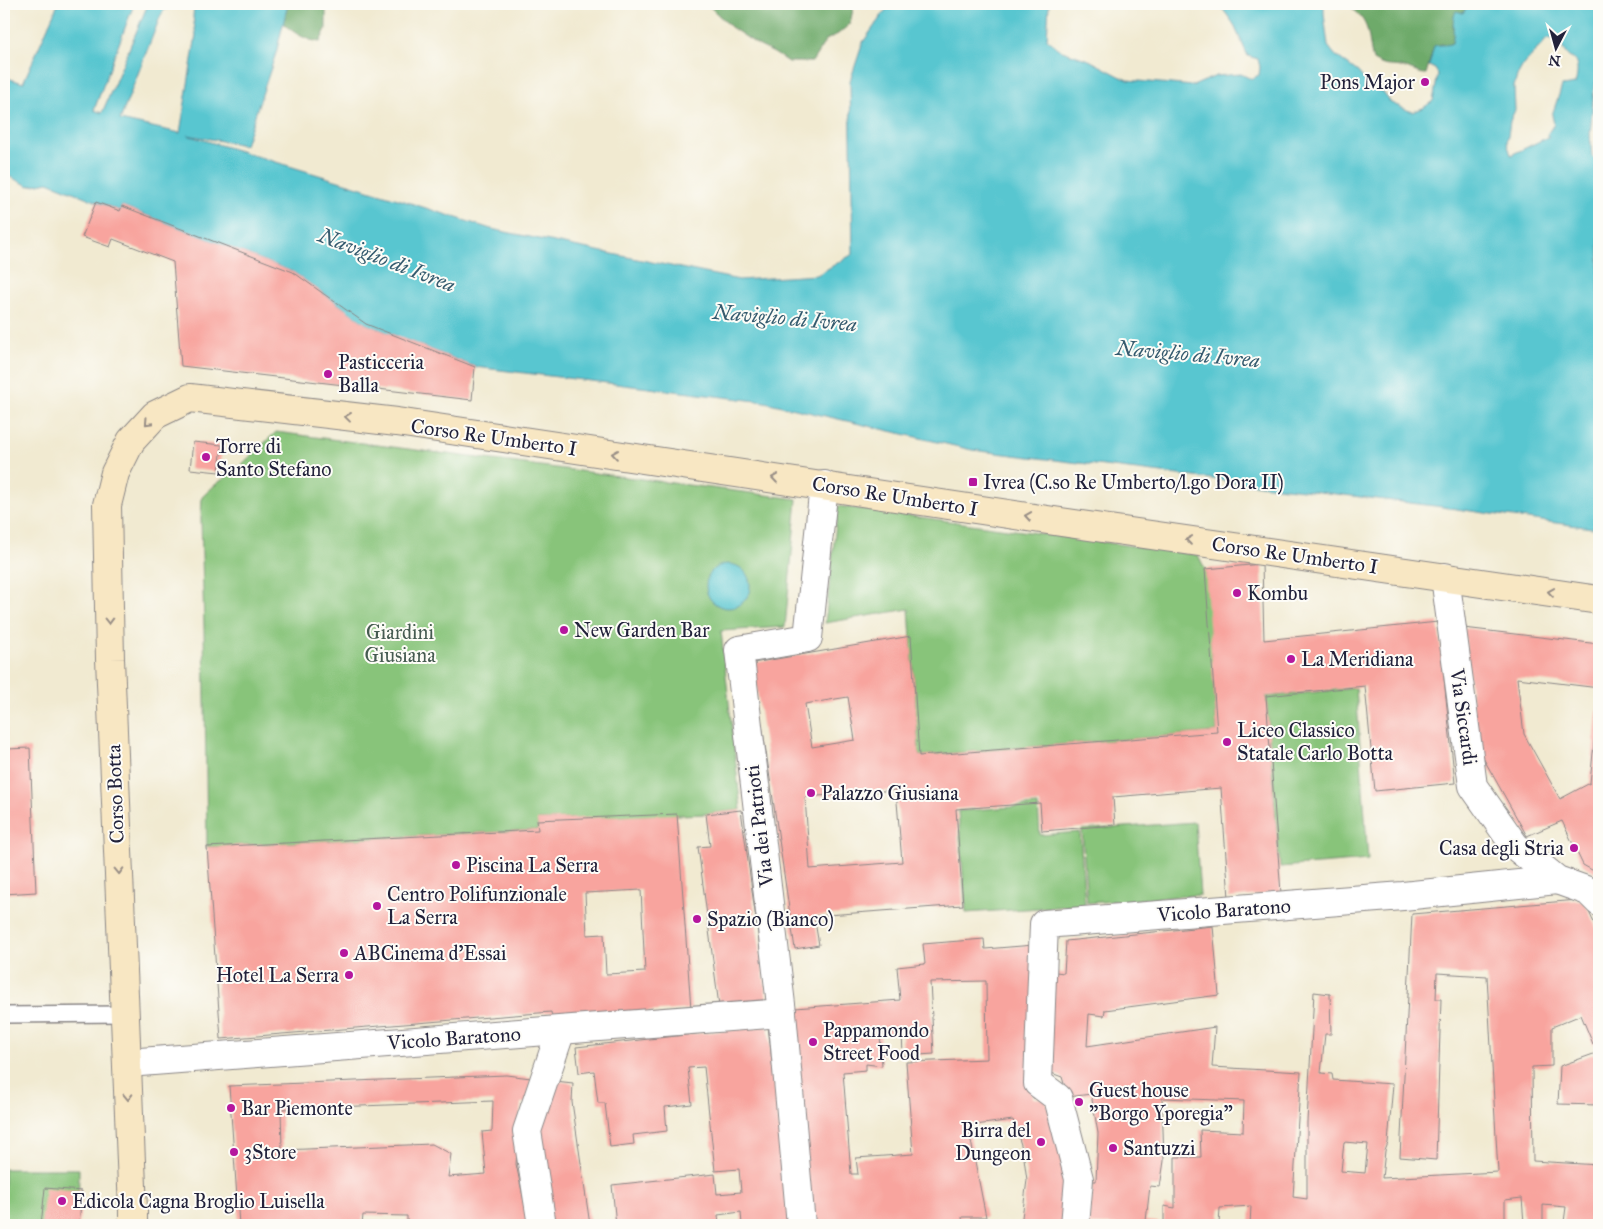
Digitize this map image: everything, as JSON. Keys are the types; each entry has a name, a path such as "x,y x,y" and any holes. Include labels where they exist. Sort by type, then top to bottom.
{"main road":[{"name":"Corso Re Umberto I","path":"190,398 397,422 1061,522 1599,600"},
{"name":"Corso Botta","path":"133,1225 110,659 106,505 115,473 131,441 155,415 190,398"}],"street":[{"name":"Via dei Patrioti","path":"802,1225 782,1013 739,650 808,638 824,485"},
{"name":"Via Siccardi","path":"1445,577 1473,786 1515,846 1557,880"},
{"name":"Vicolo Baratono","path":"1075,1225 1079,1179 1063,1116 1058,1098 1038,1083 1044,924 1403,896 1557,880"},
{"path":"1557,880 1594,896"},
{"name":"Vicolo Baratono","path":"127,1063 782,1013"},
{"path":"542,1225 527,1130 561,1030"}],"lane":[{"path":"4,1015 125,1014"}],"green space":[{"path":"288,4 326,4 326,29 320,42 300,36 283,23"},
{"path":"707,4 854,4 850,24 838,34 826,40 812,62 788,62 731,27"},
{"path":"1353,4 1465,4 1467,7 1453,26 1452,43 1448,45 1440,44 1432,53 1426,74 1384,65 1373,60 1366,26 1359,15 1353,10"},
{"name":"Giardini Giusiana","path":"276,432 797,499 785,627 721,631 741,810 706,814 538,820 538,830 207,847 202,497 238,468"},
{"path":"838,506 1198,555 1205,569 1207,580 1217,732 919,756 909,609 825,623"},
{"path":"1356,688 1368,860 1280,867 1266,697"},
{"path":"1038,805 1040,835 1080,832 1085,905 966,913 958,811"},
{"path":"1195,822 1200,895 1087,903 1082,830"},
{"path":"4,1169 79,1169 78,1225 4,1225"}],"water":[{"name":"Naviglio di Ivrea","path":"58,4 134,4 94,110 102,113 148,4 173,4 164,10 160,17 120,120 180,133 196,35 193,17 194,4 288,4 276,53 245,145 187,135 491,229 739,280 817,275 853,254 850,81 863,42 890,4 1049,4 1047,39 1062,51 1089,60 1127,80 1193,86 1216,76 1241,74 1251,79 1259,75 1258,59 1248,56 1233,23 1219,4 1324,4 1328,46 1335,55 1358,72 1371,88 1382,91 1391,103 1412,112 1423,108 1433,101 1438,74 1435,69 1429,66 1434,46 1452,43 1456,11 1463,13 1467,7 1465,4 1599,4 1599,70 1594,89 1590,135 1592,157 1599,162 1599,529 1435,506 972,450 765,402 475,367 366,324 293,272 122,206 120,211 48,182 29,186 4,174 4,77 23,83","holes":["1547,39 1555,39 1560,43 1568,56 1576,62 1575,84 1562,86 1552,115 1554,124 1548,133 1548,137 1511,155 1507,143 1510,121 1515,110 1514,87 1517,76 1523,65"]},
{"path":"728,564 740,568 746,574 750,586 746,598 740,604 728,608 716,604 710,598 706,586 710,574 716,568"}],"building":[{"path":"96,202 120,211 122,206 293,272 366,324 475,367 472,400 181,366 173,262 113,239 110,247 82,237"},
{"name":"Torre di Santo Stefano","path":"193,442 222,445 219,472 190,469"},
{"path":"1262,564 1264,640 1438,622 1455,783 1375,791 1365,686 1266,696 1281,893 1229,898 1221,788 1113,797 1115,825 1042,831 1040,803 956,809 963,905 814,916 819,945 795,949 753,663 911,636 919,756 1217,732 1205,569","holes":["848,697 855,740 812,747 805,704","896,790 902,862 810,869 805,797"]},
{"path":"1464,628 1599,644 1599,688 1517,678 1524,734 1560,799 1590,783 1599,703 1599,874 1583,865 1562,821 1527,836 1477,747"},
{"path":"4,716 6,716 7,749 30,748 36,892 4,894"},
{"path":"741,810 767,1000 719,1006 698,847 710,846 706,814"},
{"name":"Centro Polifunzionale La Serra","path":"677,814 691,1009 552,1018 551,1012 221,1039 207,847 538,830 537,820","holes":["641,890 645,972 606,974 604,934 587,935 585,893"]},
{"path":"1578,900 1585,903 1599,934 1599,1041 1593,1044 1581,1015 1552,1027 1552,1066 1532,1067 1533,1161 1599,1165 1599,1225 1568,1225 1568,1222 1564,1222 1566,1207 1543,1205 1543,1225 1250,1225 1251,1206 1220,1208 1219,1225 1164,1225 1164,1206 1175,1208 1175,1157 1201,1157 1200,1130 1243,1132 1244,1101 1162,1098 1164,1161 1160,1187 1150,1186 1146,1221 1158,1222 1157,1225 1088,1225 1093,1181 1096,1181 1098,1133 1091,1094 1068,1097 1062,1077 1046,1071 1048,971 1064,973 1066,941 1213,926 1219,995 1105,1010 1104,1016 1089,1014 1087,1046 1215,1027 1212,1067 1301,1072 1293,1197 1307,1199 1307,1122 1314,992 1330,994 1331,1034 1325,1034 1321,1073 1332,1074 1333,1080 1393,1084 1388,1143 1385,1151 1382,1178 1498,1172 1487,976 1437,973 1436,999 1441,999 1436,1160 1400,1157 1412,914","holes":["1344,1142 1368,1144 1365,1173 1341,1171","1522,1198 1524,1223 1505,1222 1505,1200"]},
{"path":"984,939 985,949 1034,945 1033,1098 1046,1099 1069,1179 1064,1225 1021,1225 1027,1180 1023,1151 1013,1120 968,1126 986,1217 962,1217 963,1225 808,1225 795,1008 900,1000 897,967 925,964 923,944","holes":["986,981 987,1059 906,1062 913,1154 856,1158 858,1174 851,1174 843,1072 866,1070 866,1064 882,1066 880,1033 902,1032 903,1056 934,1054 930,982"]},
{"path":"768,1026 790,1225 742,1225 741,1212 718,1215 719,1224 616,1225 612,1185 715,1174 717,1194 741,1192 739,1169 715,1171 704,1067 688,1068 692,1104 665,1107 667,1131 633,1135 634,1144 610,1147 605,1103 598,1103 594,1071 579,1073 576,1047"},
{"path":"1599,1052 1599,1105 1558,1104 1560,1066"},
{"path":"506,1075 531,1078 528,1103 521,1103 516,1164 529,1225 407,1225 407,1216 363,1215 362,1225 239,1225 229,1086","holes":["493,1101 492,1131 482,1132 486,1174 448,1177 451,1154 432,1144 282,1150 281,1109"]},
{"path":"555,1081 573,1083 572,1102 590,1225 550,1225 534,1131"},
{"name":"Edicola Cagna Broglio Luisella","path":"45,1188 82,1191 79,1225 41,1225"}],"place":[{"name":"Pons Major","path":"1425,82"},
{"name":"Pasticceria Balla","path":"328,374"},
{"name":"Torre di Santo Stefano","path":"206,457"},
{"name":"Ivrea (C.so Re Umberto/l.go Dora II)","path":"973,482"},
{"name":"Kombu","path":"1237,593"},
{"name":"New Garden Bar","path":"564,630"},
{"name":"La Meridiana","path":"1291,659"},
{"name":"Liceo Classico Statale Carlo Botta","path":"1227,742"},
{"name":"Palazzo Giusiana","path":"811,793"},
{"name":"Casa degli Stria","path":"1574,848"},
{"name":"Piscina La Serra","path":"456,865"},
{"name":"Centro Polifunzionale La Serra","path":"377,906"},
{"name":"Spazio (Bianco)","path":"697,919"},
{"name":"ABCinema d'Essai","path":"344,953"},
{"name":"Hotel La Serra","path":"349,975"},
{"name":"Pappamondo Street Food","path":"813,1042"},
{"name":"Guest house \"Borgo Yporegia\"","path":"1079,1102"},
{"name":"Bar Piemonte","path":"231,1108"},
{"name":"Birra del Dungeon","path":"1041,1142"},
{"name":"Santuzzi","path":"1113,1148"},
{"name":"3Store","path":"234,1152"},
{"name":"Edicola Cagna Broglio Luisella","path":"62,1201"}]}
